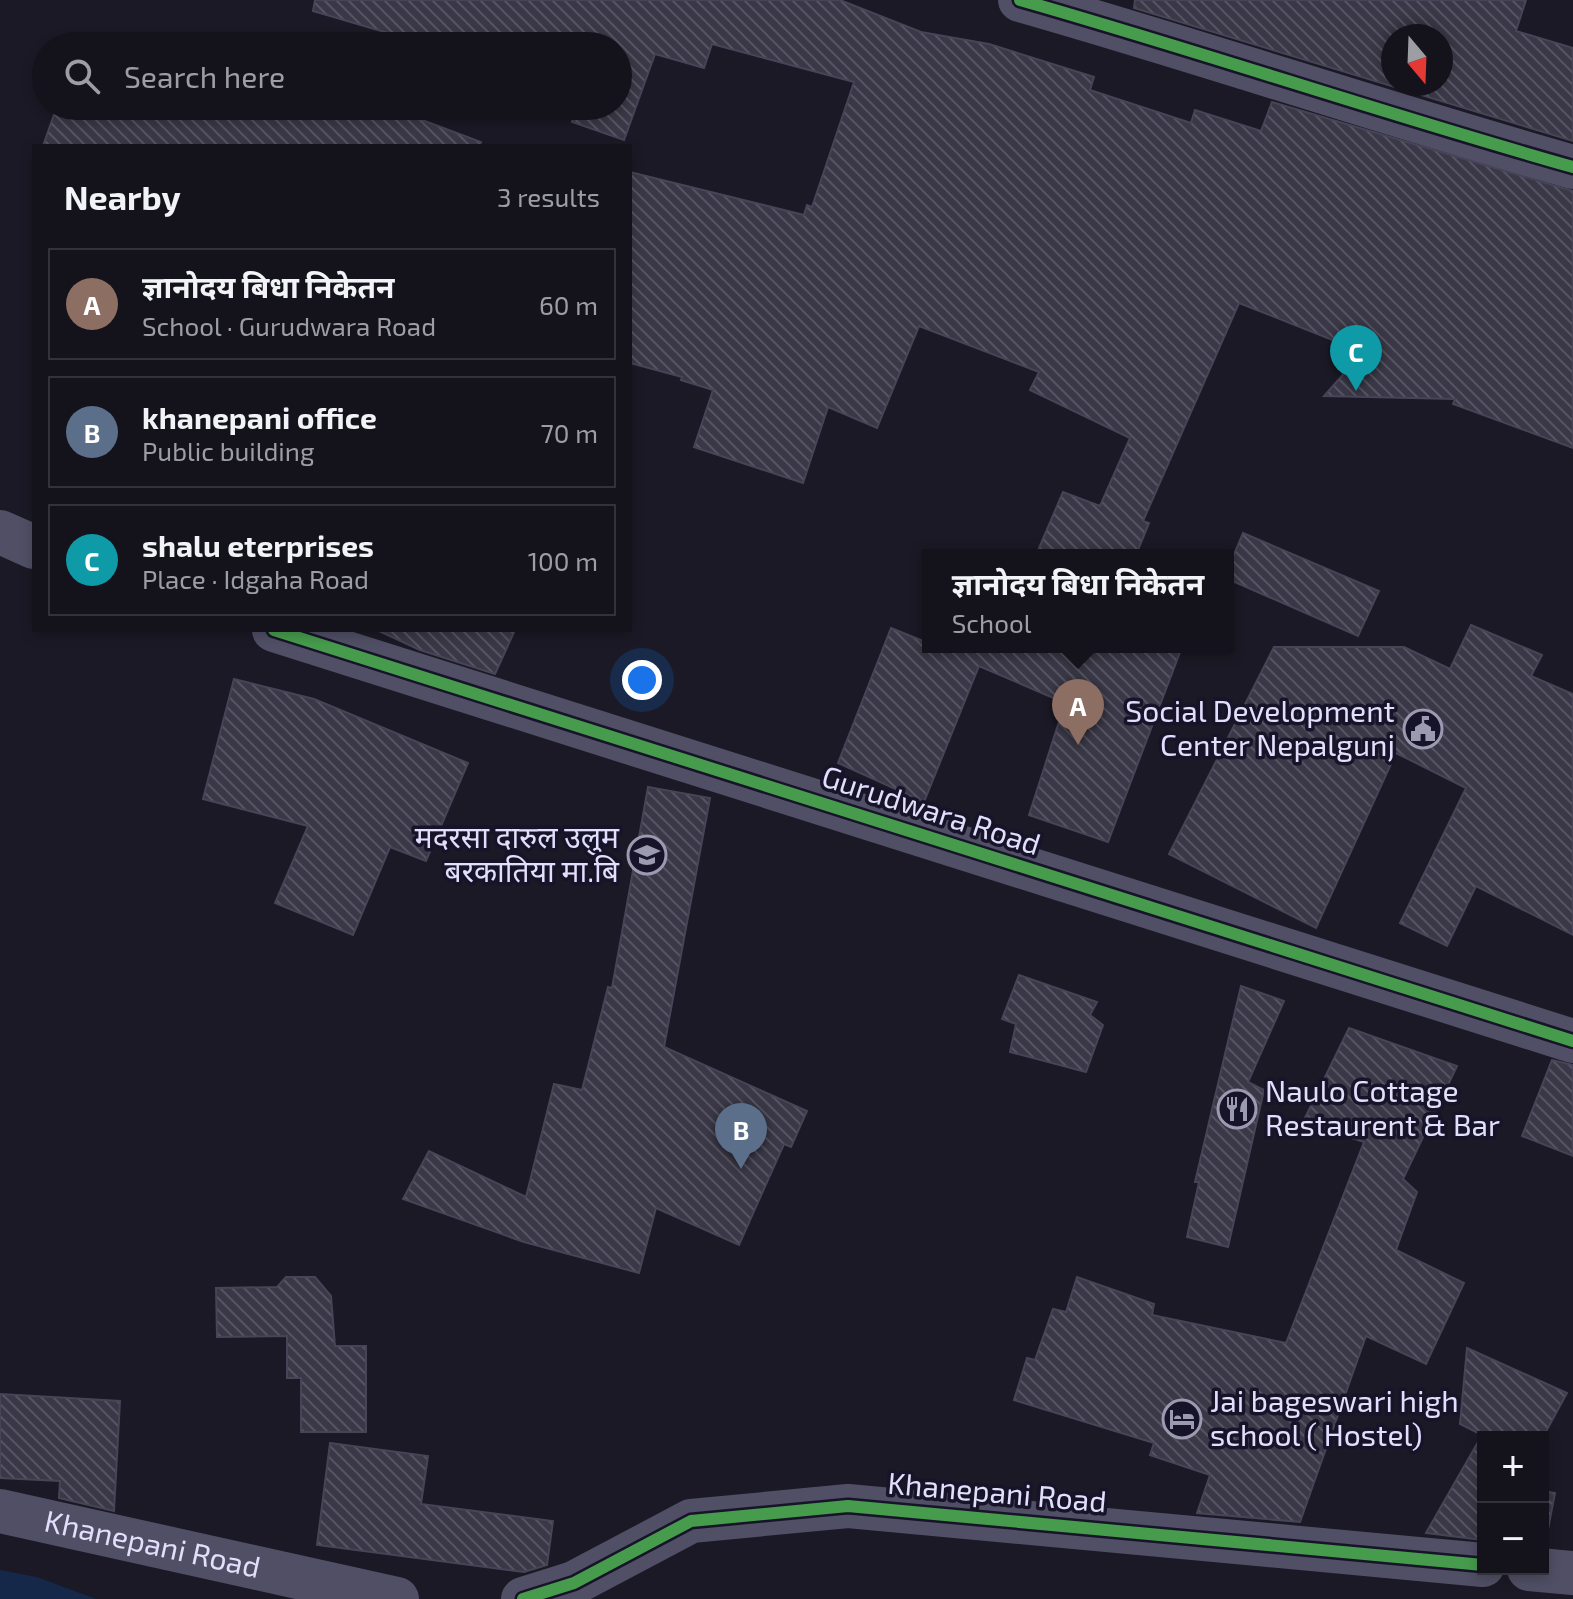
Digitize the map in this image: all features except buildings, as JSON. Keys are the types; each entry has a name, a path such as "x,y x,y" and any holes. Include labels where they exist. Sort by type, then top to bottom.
{"street":[{"path":"1020,0 1573,167"},
{"path":"0,532 32,546"},
{"name":"Gurudwara Road","path":"280,632 1573,1041"},
{"name":"Khanepani Road","path":"523,1599 574,1583 691,1521 848,1506 1477,1564"},
{"name":"Khanepani Road","path":"0,1511 397,1599"},
{"path":"1549,1571 1573,1573"}],"water":[{"path":"0,1570 37,1577 96,1599 0,1599"}],"cycle path":[{"path":"1020,0 1573,167"},
{"path":"280,632 1573,1041"},
{"path":"523,1599 574,1583 691,1521 848,1506 1477,1564"}],"place":[{"name":"shalu eterprises","path":"1356,391"},
{"name":"Social Development Center Nepalgunj","path":"1423,729"},
{"name":"ज्ञानाेदय बिधा निकेतन","path":"1078,745"},
{"name":"मदरसा दारुल उलुम बरकातिया मा.बि","path":"647,855"},
{"name":"Naulo Cottage Restaurent & Bar","path":"1237,1109"},
{"name":"khanepani office","path":"741,1169"},
{"name":"Jai bageswari high school ( Hostel)","path":"1182,1419"}]}
